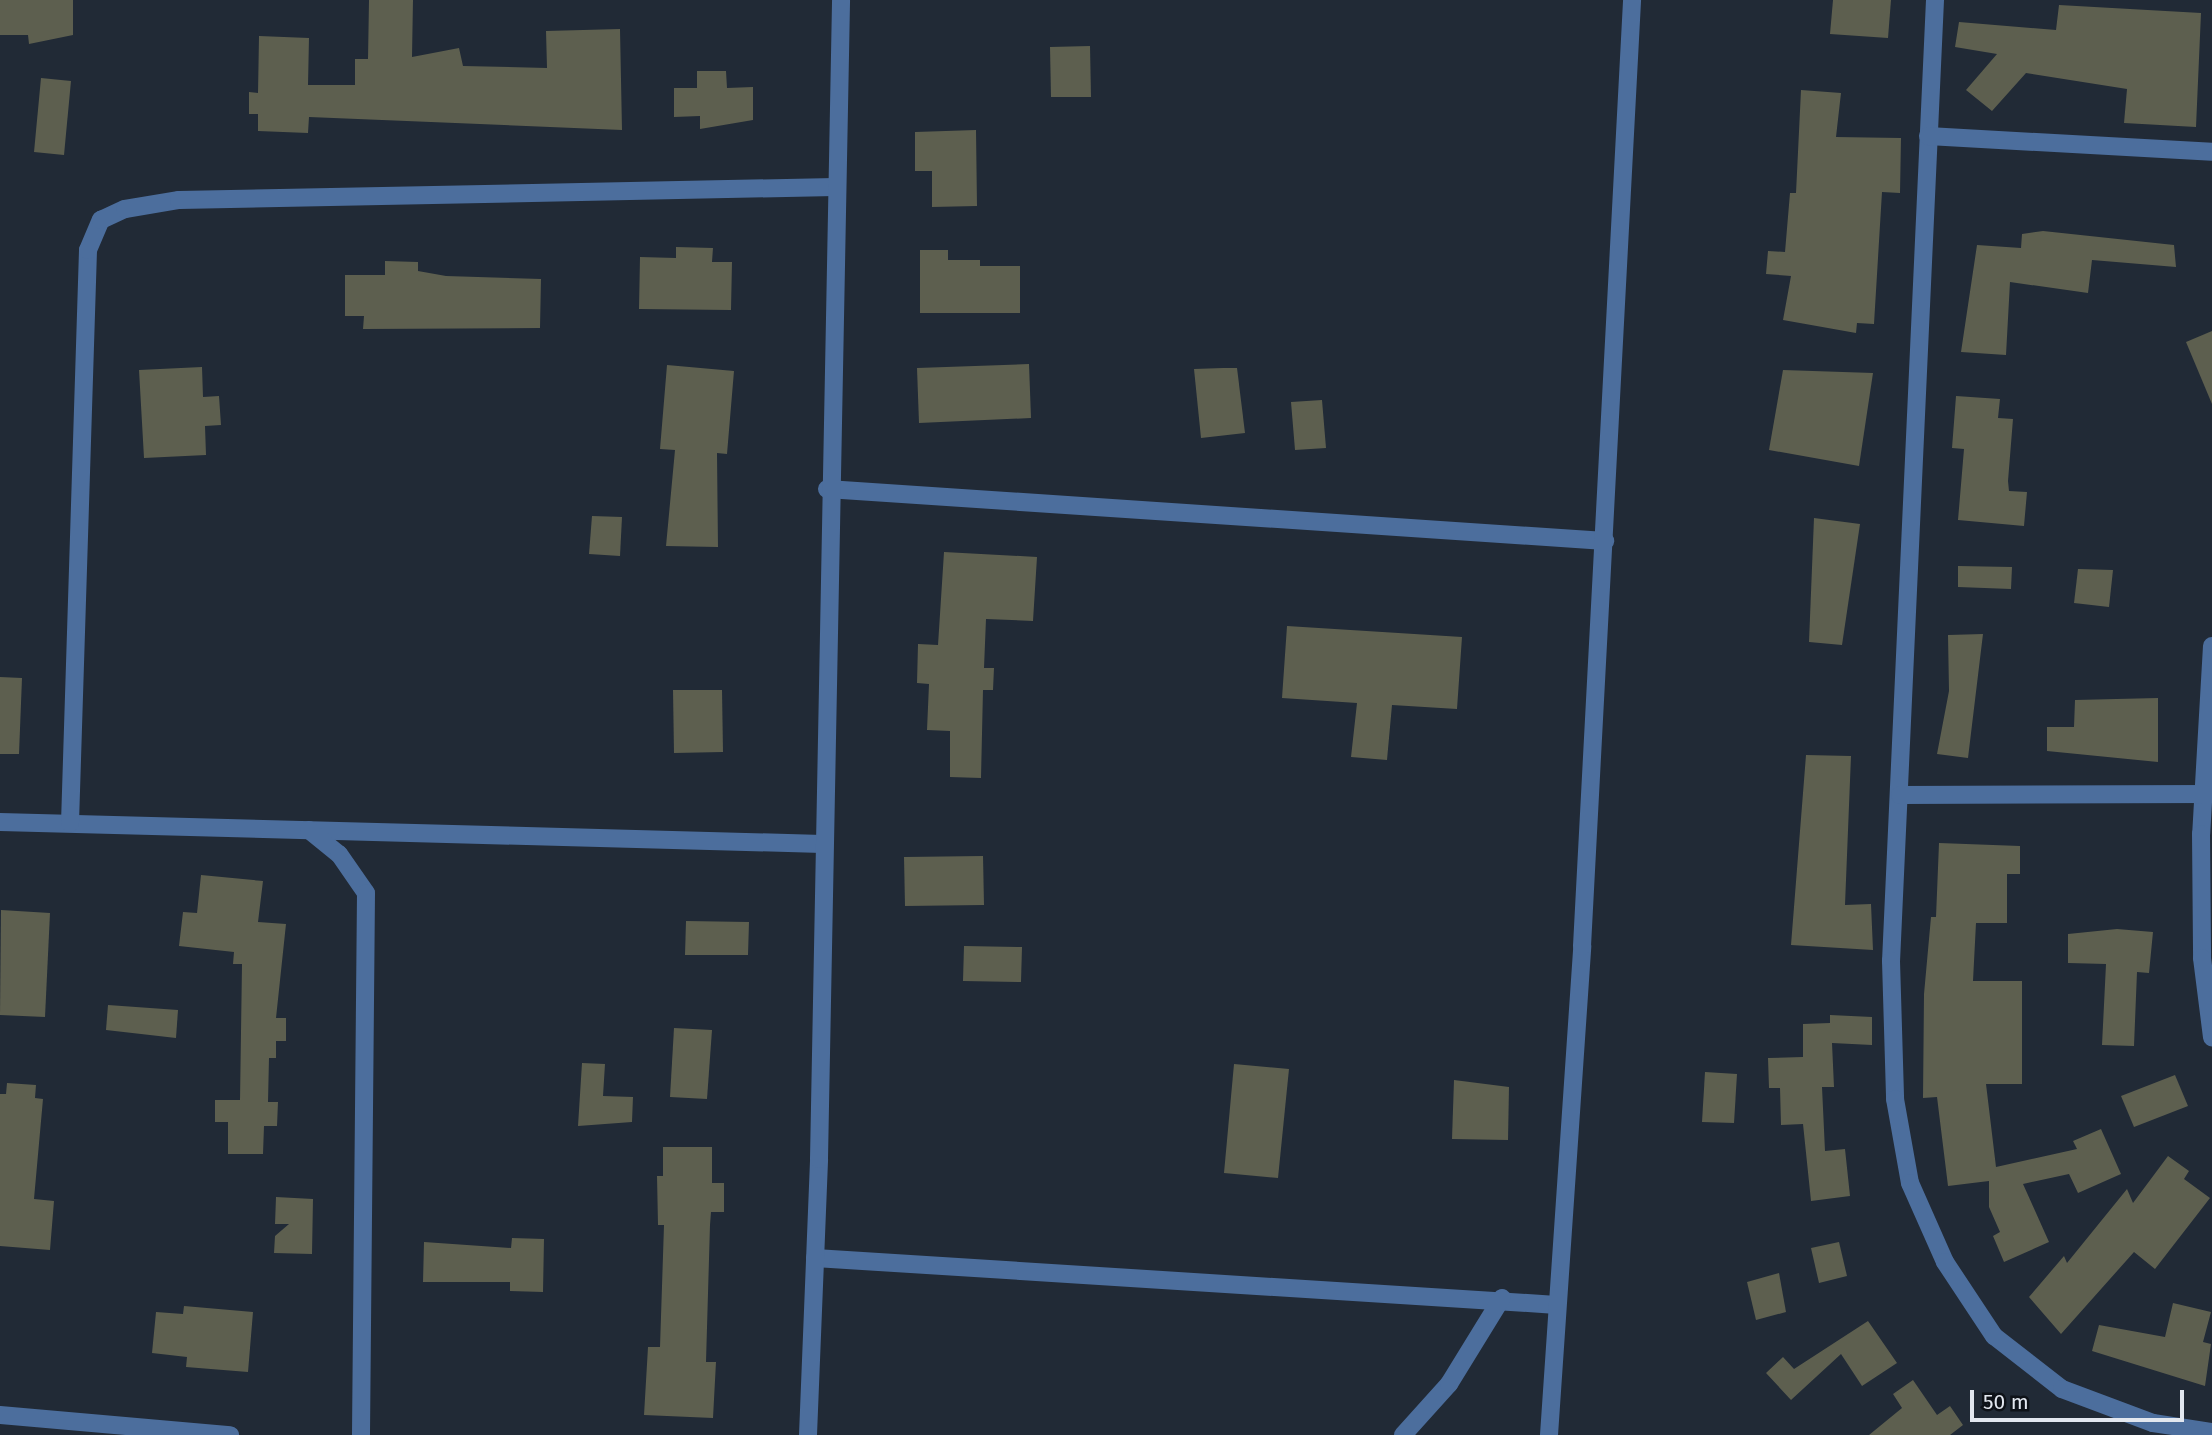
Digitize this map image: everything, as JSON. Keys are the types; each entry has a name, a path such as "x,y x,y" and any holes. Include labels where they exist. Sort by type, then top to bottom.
{"street":[{"path":"808,1435 815,1258 827,489 841,0"},
{"path":"1549,1435 1605,541 1632,0"},
{"path":"1935,0 1891,961 1895,1099 1910,1183 1945,1262 1994,1336 2062,1389 2153,1423 2212,1432"},
{"path":"1928,136 2212,152"},
{"path":"70,823 88,250 101,220 125,209 179,200 835,187"},
{"path":"827,489 1605,541"},
{"path":"2212,646 2202,958 2212,1037"},
{"path":"1900,795 2207,794"},
{"path":"0,822 823,844"},
{"path":"309,830 339,854 366,893 361,1435"},
{"path":"815,1258 1502,1298 1557,1305"},
{"path":"1403,1435 1449,1384 1502,1298"},
{"path":"0,1415 84,1429 230,1435"}],"building":[{"path":"0,0 73,0 73,35 29,44 28,35 0,35"},
{"path":"369,0 413,0 412,57 459,48 463,66 547,68 546,31 620,29 622,130 309,117 308,133 258,131 258,114 249,114 249,92 258,93 259,36 309,38 308,85 355,85 355,59 368,59"},
{"path":"1833,0 1891,0 1888,38 1830,34"},
{"path":"2059,5 2201,13 2196,127 2124,123 2127,89 2026,73 1992,111 1966,90 1997,54 1955,47 1959,22 2056,30"},
{"path":"1090,46 1091,97 1051,97 1050,47"},
{"path":"697,71 726,71 727,88 753,87 753,120 700,129 700,116 674,117 674,88 697,88"},
{"path":"41,78 71,81 64,155 34,152"},
{"path":"1801,90 1841,93 1836,137 1901,138 1900,193 1882,192 1874,324 1857,323 1856,333 1783,320 1791,276 1766,274 1768,251 1785,252 1790,193 1796,193"},
{"path":"976,130 977,206 932,207 932,171 915,171 915,132"},
{"path":"2043,231 2174,245 2176,267 2092,260 2088,293 2010,282 2006,355 1961,352 1977,245 2021,248 2022,234"},
{"path":"676,247 713,248 712,262 732,262 731,310 639,309 640,257 676,258"},
{"path":"920,250 948,250 948,260 980,260 980,266 1020,266 1020,313 920,313"},
{"path":"385,261 418,262 418,271 446,276 541,279 540,328 363,329 364,316 345,316 345,275 385,275"},
{"path":"2212,331 2212,404 2186,342"},
{"path":"1029,364 1031,418 919,423 917,368"},
{"path":"667,365 734,371 727,454 717,453 718,547 666,546 675,450 660,449"},
{"path":"202,367 203,397 219,396 221,425 205,426 206,455 144,458 139,370"},
{"path":"1237,368 1245,433 1201,438 1194,369"},
{"path":"1783,370 1873,373 1859,466 1769,450"},
{"path":"1956,396 2000,399 1998,418 2013,419 2009,491 2027,492 2024,526 1958,520 1964,449 1952,448"},
{"path":"1322,400 1326,448 1295,450 1291,402"},
{"path":"592,516 622,517 620,556 589,554"},
{"path":"1814,518 1860,524 1842,645 1809,642"},
{"path":"944,552 1037,557 1033,621 986,619 984,668 994,668 993,690 983,690 981,778 950,777 950,731 927,730 929,684 917,683 918,644 938,645"},
{"path":"1958,566 2012,567 2011,589 1958,587"},
{"path":"2078,569 2113,570 2109,607 2074,603"},
{"path":"1287,626 1462,637 1457,709 1392,705 1387,760 1351,757 1357,703 1282,698"},
{"path":"1983,634 1968,758 1937,754 1949,691 1948,635"},
{"path":"0,677 22,678 19,754 0,754"},
{"path":"673,690 722,690 723,752 674,753"},
{"path":"2158,698 2158,762 2047,751 2047,727 2074,727 2075,700"},
{"path":"1806,755 1851,756 1845,905 1871,904 1873,950 1791,945"},
{"path":"1939,843 2020,846 2020,874 2007,874 2007,923 1976,923 1973,981 2022,981 2022,1084 1986,1084 1996,1167 2077,1149 2073,1141 2101,1129 2121,1174 2078,1193 2069,1174 2023,1184 2049,1242 2004,1262 1993,1236 2000,1232 1989,1207 1989,1181 1948,1186 1937,1097 1923,1098 1924,994 1931,917 1936,917"},
{"path":"983,856 984,905 905,906 904,857"},
{"path":"201,875 263,881 258,922 286,924 276,1018 286,1018 286,1041 276,1041 276,1058 269,1058 268,1102 278,1102 277,1126 264,1126 263,1154 228,1154 228,1122 215,1122 215,1100 240,1100 242,964 233,964 234,952 179,946 183,912 197,913"},
{"path":"1,910 50,913 45,1017 0,1015"},
{"path":"686,921 749,922 748,955 685,955"},
{"path":"2117,929 2153,932 2149,973 2137,972 2134,1046 2102,1045 2106,964 2068,963 2068,934"},
{"path":"964,946 1022,947 1021,982 963,981"},
{"path":"108,1005 178,1010 176,1038 106,1030"},
{"path":"1830,1015 1872,1017 1872,1045 1832,1043 1834,1087 1822,1087 1825,1151 1845,1149 1850,1196 1811,1201 1803,1124 1781,1125 1780,1088 1769,1088 1768,1058 1803,1057 1803,1024 1830,1023"},
{"path":"674,1028 712,1030 707,1099 670,1097"},
{"path":"582,1063 605,1064 603,1096 633,1097 632,1122 578,1126"},
{"path":"1234,1064 1289,1069 1278,1178 1224,1173"},
{"path":"1705,1072 1737,1074 1734,1123 1702,1122"},
{"path":"2175,1075 2188,1106 2134,1127 2121,1096"},
{"path":"1454,1080 1509,1087 1508,1140 1452,1139"},
{"path":"7,1083 36,1085 35,1098 43,1099 34,1199 54,1201 50,1250 0,1246 0,1094 6,1094"},
{"path":"663,1147 712,1147 712,1183 724,1183 724,1212 711,1212 710,1225 706,1362 716,1362 713,1418 644,1415 648,1347 660,1347 664,1225 658,1225 657,1176 663,1176"},
{"path":"2168,1156 2189,1171 2184,1179 2210,1198 2155,1269 2134,1252 2061,1334 2029,1297 2064,1256 2067,1263 2127,1189 2133,1203"},
{"path":"276,1197 313,1199 312,1254 274,1253 275,1236 289,1224 275,1224"},
{"path":"512,1238 544,1239 543,1292 510,1291 510,1282 423,1282 424,1242 511,1248"},
{"path":"1839,1242 1847,1276 1819,1283 1811,1248"},
{"path":"1779,1273 1786,1312 1756,1320 1747,1282"},
{"path":"2173,1303 2211,1312 2203,1342 2211,1344 2205,1386 2092,1351 2099,1325 2165,1337"},
{"path":"184,1306 253,1312 248,1372 186,1367 187,1357 152,1353 156,1312 183,1314"},
{"path":"1868,1321 1897,1363 1862,1386 1841,1354 1791,1400 1766,1373 1783,1357 1794,1369"},
{"path":"1913,1380 1937,1415 1950,1406 1963,1425 1950,1435 1869,1435 1902,1408 1893,1394"}]}
